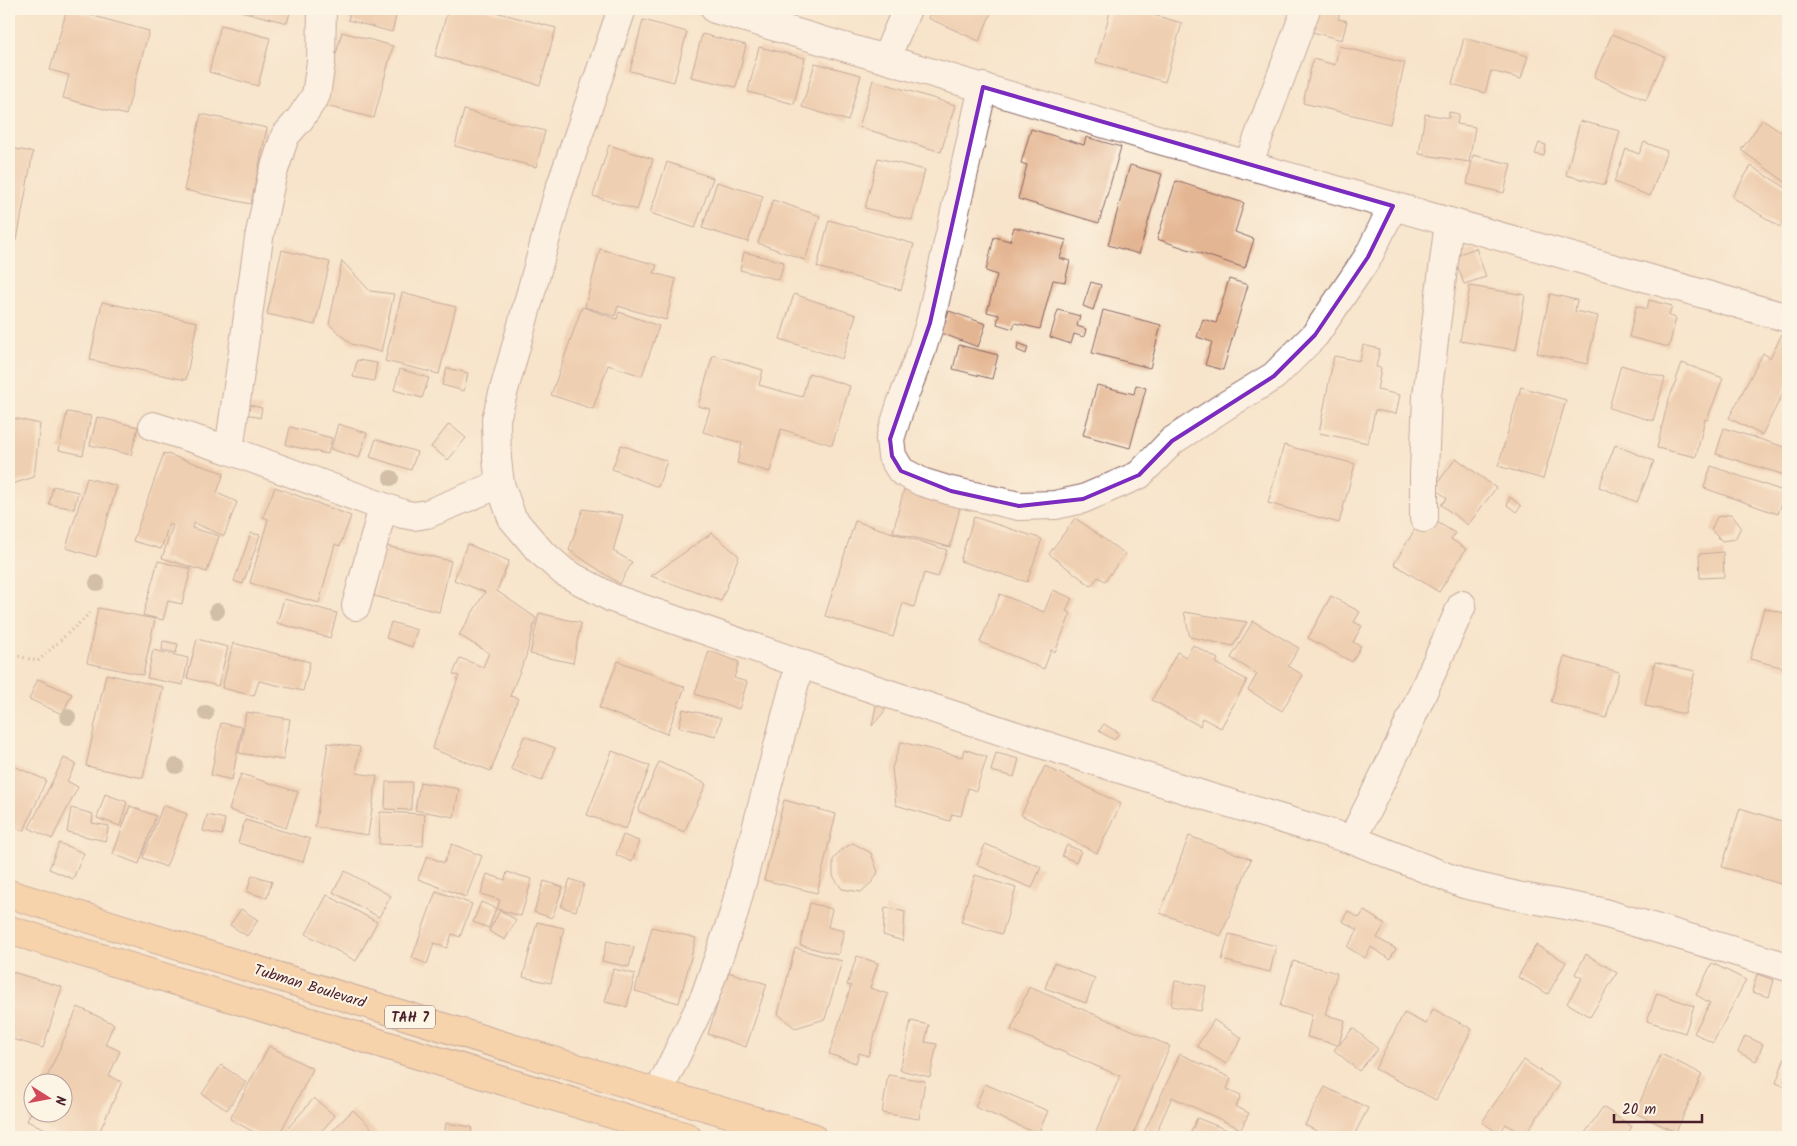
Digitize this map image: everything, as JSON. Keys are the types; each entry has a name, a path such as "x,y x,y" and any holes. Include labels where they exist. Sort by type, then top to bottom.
{"highway":[{"name":"Tubman Boulevard","path":"9,894 658,1093 812,1137"},
{"name":"TAH 7","path":"9,930 687,1137"}],"street":[{"path":"229,450 261,229 272,176 285,136 300,119 316,95 322,62 322,9"},
{"path":"622,9 558,194 496,420 500,484 512,518 539,550 564,572 612,598 865,686 1078,756 1352,840 1464,884 1596,911 1788,967"},
{"path":"715,9 1248,166 1788,318"},
{"path":"886,58 907,9"},
{"path":"1248,166 1306,9"},
{"path":"983,87 930,323 890,438 892,456 900,471 922,482 952,491 1019,506 1055,505 1083,499 1139,475 1172,441 1274,376 1315,335 1368,257 1392,206"},
{"path":"1424,518 1427,396 1449,222"},
{"path":"153,426 229,450 383,507 414,516 427,514 500,484"},
{"path":"356,606 383,507"},
{"path":"1352,840 1401,741 1462,605"},
{"path":"658,1093 706,996 733,916 800,663"}],"path":[{"path":"9,654 38,661 90,613"}],"highlighted area":[{"path":"983,87 1393,206 1368,257 1315,335 1274,376 1172,441 1139,475 1083,499 1019,506 951,491 901,471 892,456 890,439 930,323"}],"building":[{"path":"67,9 149,31 126,115 63,98 69,75 50,70"},
{"path":"233,9 291,9 287,23"},
{"path":"351,9 398,9 392,32 348,20"},
{"path":"448,9 484,9 556,28 540,85 435,56"},
{"path":"932,9 993,9 979,41 928,18"},
{"path":"1111,9 1132,9 1182,23 1165,82 1096,62"},
{"path":"1318,9 1341,9 1338,19 1347,21 1342,40 1312,32"},
{"path":"643,20 687,32 674,82 630,71"},
{"path":"221,25 270,38 258,86 209,72"},
{"path":"342,32 393,46 374,118 322,105"},
{"path":"702,34 746,45 736,87 691,77"},
{"path":"1612,34 1665,57 1646,100 1594,77"},
{"path":"1464,38 1528,56 1521,79 1491,71 1485,93 1452,84"},
{"path":"1339,46 1405,63 1390,124 1303,103 1313,59 1335,65"},
{"path":"759,47 805,58 794,104 748,92"},
{"path":"815,63 861,75 848,121 802,107"},
{"path":"873,80 955,105 941,152 859,127"},
{"path":"464,110 545,131 536,167 455,146"},
{"path":"1449,112 1459,114 1457,124 1475,127 1469,162 1419,154 1425,114 1449,118"},
{"path":"201,114 267,128 251,204 184,190"},
{"path":"1763,119 1788,137 1788,184 1741,150"},
{"path":"1580,121 1620,131 1605,185 1566,175"},
{"path":"1031,129 1084,145 1086,137 1121,147 1099,223 1018,199 1027,165 1021,163"},
{"path":"1644,142 1667,151 1650,196 1614,182 1626,149 1639,154"},
{"path":"1539,143 1546,145 1544,156 1535,154"},
{"path":"609,145 653,159 637,210 593,196"},
{"path":"9,148 33,152 17,240 9,239"},
{"path":"1473,155 1511,164 1504,193 1467,184"},
{"path":"878,158 925,170 912,220 865,208"},
{"path":"667,162 713,178 695,228 650,213"},
{"path":"1130,165 1162,174 1139,254 1108,245"},
{"path":"1751,166 1788,189 1788,214 1780,227 1732,197"},
{"path":"1176,181 1244,203 1235,232 1254,239 1245,268 1157,239"},
{"path":"717,182 763,196 748,242 702,228"},
{"path":"773,200 820,216 805,260 758,243"},
{"path":"829,220 914,244 901,290 817,267"},
{"path":"1014,227 1066,240 1060,258 1070,261 1065,282 1053,280 1040,329 1015,323 1013,329 997,324 999,315 987,312 997,275 986,271 994,237 1010,241"},
{"path":"1476,248 1486,277 1464,284 1454,256"},
{"path":"600,249 657,265 654,273 676,279 666,320 618,306 615,316 585,307"},
{"path":"282,250 330,262 315,325 267,314"},
{"path":"744,252 784,262 779,280 740,270"},
{"path":"342,261 370,291 394,294 381,352 351,344 329,324"},
{"path":"1229,279 1248,285 1223,370 1205,365 1212,342 1197,337 1203,319 1216,323"},
{"path":"1091,282 1101,285 1093,310 1083,306"},
{"path":"1470,286 1525,295 1516,350 1460,341"},
{"path":"402,293 456,307 439,374 385,361"},
{"path":"794,294 856,315 842,359 780,339"},
{"path":"1550,294 1577,300 1575,311 1598,316 1587,364 1537,353"},
{"path":"1649,300 1672,306 1669,316 1676,318 1669,347 1629,337 1636,306 1647,309"},
{"path":"102,302 197,322 186,380 90,360"},
{"path":"582,307 617,319 619,312 659,326 642,376 608,365 593,409 551,395"},
{"path":"1058,310 1080,316 1077,326 1086,329 1084,337 1074,334 1071,344 1050,337"},
{"path":"1103,310 1161,325 1150,368 1092,353"},
{"path":"949,311 986,324 978,347 941,333"},
{"path":"1782,334 1788,337 1788,383 1762,435 1729,418 1763,353 1770,358"},
{"path":"1018,343 1028,347 1026,354 1017,350"},
{"path":"959,345 998,355 992,379 953,369"},
{"path":"1363,345 1380,349 1376,367 1381,368 1377,390 1400,395 1396,414 1375,410 1368,443 1319,433 1334,356 1360,361"},
{"path":"713,355 763,370 759,385 802,397 809,373 850,386 832,445 781,429 770,472 737,463 742,443 703,432 710,409 698,406"},
{"path":"357,360 377,363 374,381 353,377"},
{"path":"1682,363 1723,378 1707,420 1705,419 1696,457 1657,448 1667,405"},
{"path":"1621,365 1665,378 1653,421 1609,408"},
{"path":"447,368 468,373 464,391 442,385"},
{"path":"400,369 429,378 422,398 394,390"},
{"path":"1097,385 1134,394 1136,385 1146,388 1130,448 1083,435"},
{"path":"1521,387 1566,400 1543,479 1498,466"},
{"path":"250,405 262,408 260,418 247,414"},
{"path":"67,412 91,416 83,455 59,450"},
{"path":"9,417 40,424 34,477 9,485"},
{"path":"97,417 138,427 131,455 90,445"},
{"path":"338,424 367,433 359,458 331,449"},
{"path":"449,424 466,438 448,460 431,447"},
{"path":"290,427 332,438 328,454 286,445"},
{"path":"1724,428 1788,448 1788,476 1716,454"},
{"path":"376,439 417,452 411,470 370,457"},
{"path":"621,445 667,461 658,487 612,469"},
{"path":"1284,445 1355,464 1339,523 1268,503"},
{"path":"1615,445 1654,461 1637,502 1599,487"},
{"path":"164,453 224,473 217,493 237,502 224,536 194,523 192,528 219,536 207,572 162,558 173,525 169,524 161,549 133,541"},
{"path":"1456,458 1496,488 1468,525 1441,505 1447,498 1434,488"},
{"path":"1711,466 1786,492 1778,514 1704,488"},
{"path":"87,478 117,486 96,557 66,548"},
{"path":"53,486 78,492 74,509 49,504"},
{"path":"275,487 351,516 340,546 335,544 319,603 250,583 268,519 263,517"},
{"path":"904,489 961,504 950,547 893,532"},
{"path":"9,496 14,497 10,518 9,518"},
{"path":"1510,497 1521,506 1516,512 1507,505"},
{"path":"583,509 623,515 613,551 632,562 620,584 569,550"},
{"path":"1731,514 1741,527 1735,539 1722,541 1711,530 1717,517"},
{"path":"974,517 1042,539 1027,582 960,561"},
{"path":"1075,518 1125,554 1105,581 1098,577 1091,586 1049,554"},
{"path":"855,521 947,550 938,577 924,573 914,607 903,603 893,637 825,616"},
{"path":"1437,522 1455,533 1451,539 1466,549 1439,592 1394,564 1418,524 1430,531"},
{"path":"251,533 260,535 243,584 234,581"},
{"path":"712,533 739,556 721,601 651,576"},
{"path":"467,544 509,561 497,591 536,618 526,656 510,696 518,698 491,771 432,749 459,676 453,674 460,658 483,667 489,653 459,635 485,592 454,580"},
{"path":"386,546 451,561 439,612 374,596"},
{"path":"1723,552 1724,577 1700,578 1699,554"},
{"path":"158,561 191,569 182,604 168,601 163,620 143,615"},
{"path":"1053,590 1072,598 1066,611 1071,613 1055,652 1051,650 1044,669 980,642 1000,594 1044,612"},
{"path":"1331,596 1360,612 1354,622 1362,626 1353,642 1361,646 1352,662 1308,638"},
{"path":"284,599 337,613 330,638 277,623"},
{"path":"98,608 155,619 143,675 87,663"},
{"path":"1764,608 1788,614 1788,669 1750,659"},
{"path":"1184,612 1247,622 1233,646 1190,637"},
{"path":"539,613 581,623 573,663 530,654"},
{"path":"1253,621 1299,648 1288,666 1303,675 1282,711 1248,690 1257,674 1231,658"},
{"path":"391,622 417,630 412,647 386,638"},
{"path":"197,639 228,647 218,686 187,678"},
{"path":"163,641 178,644 176,653 162,650"},
{"path":"233,643 310,662 303,691 259,681 254,696 222,688"},
{"path":"1193,645 1218,659 1216,663 1247,680 1221,728 1202,718 1200,726 1152,700 1177,652 1186,657"},
{"path":"153,650 188,658 183,685 147,678"},
{"path":"709,651 739,662 734,678 747,682 739,709 695,694"},
{"path":"1564,657 1619,672 1606,718 1551,702"},
{"path":"618,661 685,687 667,734 599,708"},
{"path":"1655,662 1695,671 1685,714 1645,706"},
{"path":"106,674 163,687 143,778 86,766"},
{"path":"38,679 72,694 62,714 29,699"},
{"path":"889,692 884,712 872,726 876,706"},
{"path":"683,709 721,718 716,736 679,727"},
{"path":"246,712 290,719 283,760 239,753"},
{"path":"221,723 242,727 232,780 211,775"},
{"path":"1104,724 1119,733 1114,740 1099,731"},
{"path":"524,736 555,748 542,781 511,769"},
{"path":"901,742 962,757 964,749 987,757 976,791 968,788 961,816 952,814 950,821 896,805 892,768"},
{"path":"328,743 360,747 356,773 377,776 368,835 315,827"},
{"path":"612,751 650,766 626,829 587,815"},
{"path":"996,753 1019,759 1014,777 991,771"},
{"path":"64,758 76,764 67,781 78,787 52,839 29,828"},
{"path":"659,762 706,784 684,832 638,811"},
{"path":"9,764 46,780 24,831 9,824"},
{"path":"1045,766 1121,804 1097,853 1021,815"},
{"path":"241,774 298,792 286,828 229,810"},
{"path":"386,782 412,782 411,810 385,809"},
{"path":"420,782 459,789 454,817 415,810"},
{"path":"105,794 127,802 120,826 97,818"},
{"path":"784,800 836,814 817,893 764,880"},
{"path":"163,805 187,814 166,867 143,858"},
{"path":"130,806 156,816 139,864 113,854"},
{"path":"71,808 93,814 92,823 109,826 105,841 67,832"},
{"path":"1740,808 1788,823 1788,886 1722,867"},
{"path":"380,812 425,814 423,846 379,844"},
{"path":"207,815 225,819 222,835 203,831"},
{"path":"245,820 310,839 303,862 238,843"},
{"path":"623,835 639,841 632,862 616,855"},
{"path":"1189,836 1251,859 1221,936 1160,913"},
{"path":"59,843 84,853 73,879 49,869"},
{"path":"853,843 871,853 878,872 873,881 861,892 842,889 833,876 833,860 841,850"},
{"path":"452,844 482,856 466,897 418,879 427,856 444,863"},
{"path":"985,844 1041,867 1032,888 977,865"},
{"path":"1067,845 1081,851 1076,862 1062,856"},
{"path":"345,871 391,896 379,917 333,892"},
{"path":"507,872 532,879 521,916 497,909 500,900 481,894 487,874 505,880"},
{"path":"252,875 272,881 267,898 247,892"},
{"path":"975,875 1016,888 1002,934 961,922"},
{"path":"570,879 584,884 576,911 561,907"},
{"path":"544,881 563,887 552,918 534,912"},
{"path":"436,891 472,904 460,937 452,934 447,948 434,943 427,964 412,958"},
{"path":"327,895 377,922 356,961 306,934"},
{"path":"481,902 496,908 489,928 473,922"},
{"path":"810,903 832,909 828,927 844,931 838,955 800,945"},
{"path":"885,907 905,912 903,941 883,935"},
{"path":"241,909 258,920 247,936 230,925"},
{"path":"500,910 516,920 505,940 489,931"},
{"path":"1348,911 1359,918 1364,911 1385,924 1377,938 1396,949 1390,959 1371,947 1365,958 1347,947 1358,930 1342,921"},
{"path":"537,922 564,928 551,983 523,977"},
{"path":"652,927 696,938 679,1003 635,991"},
{"path":"1229,934 1276,946 1270,972 1222,960"},
{"path":"607,941 634,947 629,967 602,961"},
{"path":"1536,945 1566,962 1548,994 1518,977"},
{"path":"795,948 842,961 825,1019 795,1028 778,1014"},
{"path":"1586,954 1617,973 1590,1017 1567,1003 1582,978 1575,974"},
{"path":"857,956 878,963 870,988 888,994 868,1056 859,1053 856,1063 829,1054 851,986 847,985"},
{"path":"1293,961 1337,973 1325,1015 1345,1020 1339,1045 1353,1028 1378,1049 1359,1071 1334,1050 1338,1045 1307,1037 1312,1015 1280,1006"},
{"path":"1054,963 1095,978 1086,1003 1045,988"},
{"path":"1712,963 1746,980 1713,1043 1694,1033 1710,1003 1696,995"},
{"path":"613,969 635,974 627,1007 605,1002"},
{"path":"9,971 62,987 43,1048 9,1038"},
{"path":"728,972 767,984 746,1047 708,1034"},
{"path":"1757,974 1774,980 1769,997 1752,992"},
{"path":"1175,981 1206,986 1201,1011 1171,1006"},
{"path":"1029,987 1170,1046 1132,1137 1094,1137 1120,1076 1011,1030"},
{"path":"1657,993 1694,1006 1685,1033 1647,1021"},
{"path":"78,1007 114,1024 105,1044 120,1051 109,1076 122,1082 97,1137 64,1137 34,1124 72,1124 72,1074 48,1074"},
{"path":"1433,1009 1472,1029 1436,1100 1375,1069 1404,1013 1426,1024"},
{"path":"1214,1020 1242,1038 1226,1064 1197,1046"},
{"path":"911,1021 929,1025 925,1042 937,1044 930,1077 900,1070"},
{"path":"1745,1036 1763,1044 1756,1061 1738,1052"},
{"path":"269,1046 313,1069 278,1137 263,1137 230,1119"},
{"path":"1788,1048 1788,1088 1776,1083"},
{"path":"1180,1054 1231,1078 1227,1089 1241,1095 1236,1107 1249,1113 1241,1129 1172,1097 1154,1137 1142,1137"},
{"path":"1661,1054 1702,1074 1676,1132 1635,1113"},
{"path":"1524,1060 1560,1084 1524,1136 1506,1124 1499,1134 1482,1122"},
{"path":"221,1065 246,1082 227,1110 202,1094"},
{"path":"888,1075 925,1081 919,1119 882,1113"},
{"path":"985,1084 1048,1111 1038,1134 975,1107"},
{"path":"1325,1087 1368,1108 1353,1137 1328,1137 1305,1125"},
{"path":"314,1098 335,1116 316,1137 282,1137 281,1136"},
{"path":"1603,1107 1632,1127 1625,1137 1583,1136"},
{"path":"353,1110 381,1137 326,1137"},
{"path":"1197,1118 1245,1137 1189,1137"},
{"path":"446,1123 472,1127 471,1137 444,1137"}]}
